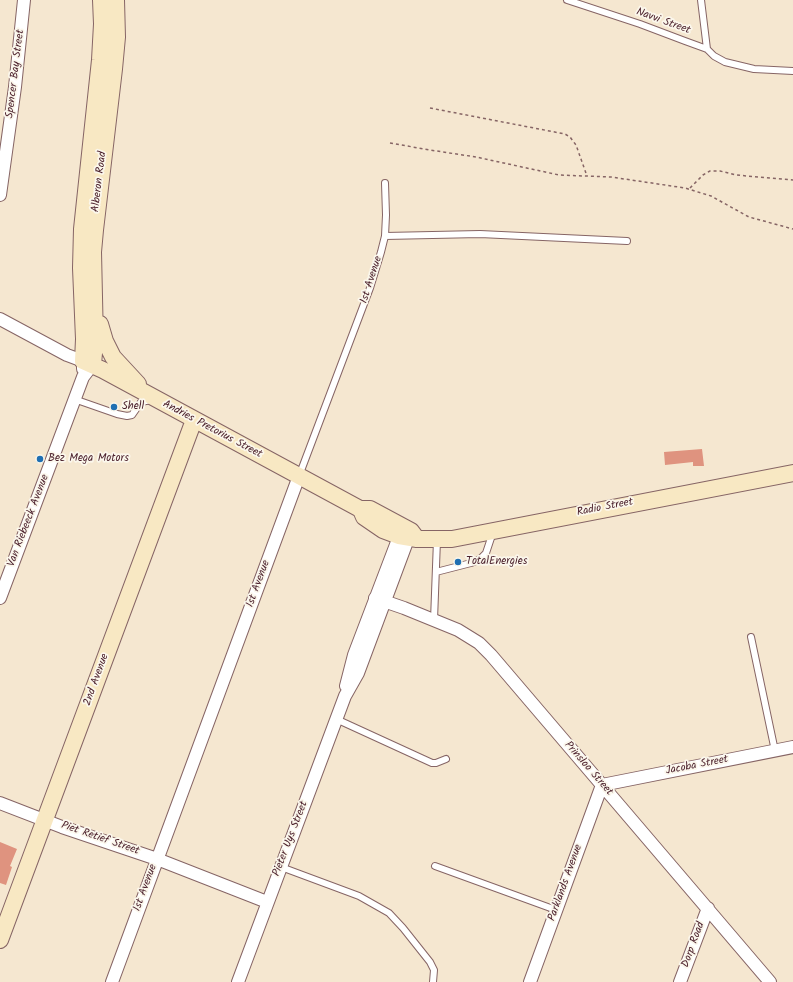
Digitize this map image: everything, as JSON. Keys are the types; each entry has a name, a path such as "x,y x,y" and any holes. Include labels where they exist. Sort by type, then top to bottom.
{"main road":[{"name":"Alberon Road","path":"88,363 95,342 94,252 96,209 114,69 101,0"},
{"name":"Alberon Road","path":"88,363 84,338 81,268 82,229 109,38 116,0"},
{"path":"94,293 102,332 108,349 113,357 150,396"},
{"name":"Andries Pretorius Street","path":"88,363 360,509 370,509 408,534"},
{"name":"2nd Avenue","path":"0,940 194,420"},
{"name":"Radio Street","path":"408,534 437,540 452,539 793,473"}],"street":[{"name":"Spencer Bay Street","path":"0,195 16,79 24,0"},
{"name":"Andries Pretorius Street","path":"0,319 67,355 88,363"},
{"name":"Van Riebeeck Avenue","path":"0,598 88,363"},
{"name":"1st Avenue","path":"112,982 299,476"},
{"name":"Pieter Uys Street","path":"238,982 336,719 345,696 358,673 380,600 408,534"},
{"name":"Prinsloo Street","path":"380,600 434,620 468,636 479,643 491,654 770,982"},
{"name":"Jacoba Street","path":"602,785 793,747"},
{"name":"Parklands Avenue","path":"530,982 602,785"},
{"name":"Piet Retief Street","path":"0,803 157,859 267,902"},
{"name":"Dorp Road","path":"680,982 708,908"}],"lane":[{"name":"Navvi Street","path":"566,0 587,3 707,49 714,56 725,62 754,69 793,71"},
{"path":"700,0 707,49"},
{"name":"1st Avenue","path":"299,476 370,288 385,236 385,182"},
{"path":"385,236 480,234 627,241"},
{"path":"74,399 127,416 132,415 141,402 150,396"},
{"path":"436,572 471,563 480,559 486,553 493,531"},
{"path":"434,620 437,540"},
{"path":"751,638 774,751"},
{"path":"336,719 432,762 436,763 446,759"},
{"path":"435,866 556,910"},
{"path":"281,867 359,896 389,913 430,962 434,970 433,982"}],"path":[{"path":"430,108 565,134 570,137 576,145 587,176"},
{"path":"390,143 476,157 559,175 611,177 690,189 711,196 748,217 793,229"},
{"path":"690,189 703,175 710,171 793,180"}],"building":[{"path":"702,449 704,466 693,466 693,462 665,465 664,452"},
{"path":"0,842 17,849 10,866 12,867 6,885 0,883"}],"place":[{"name":"Shell","path":"114,407"},
{"name":"Bez Mega Motors","path":"40,459"},
{"name":"TotalEnergies","path":"458,562"}]}
